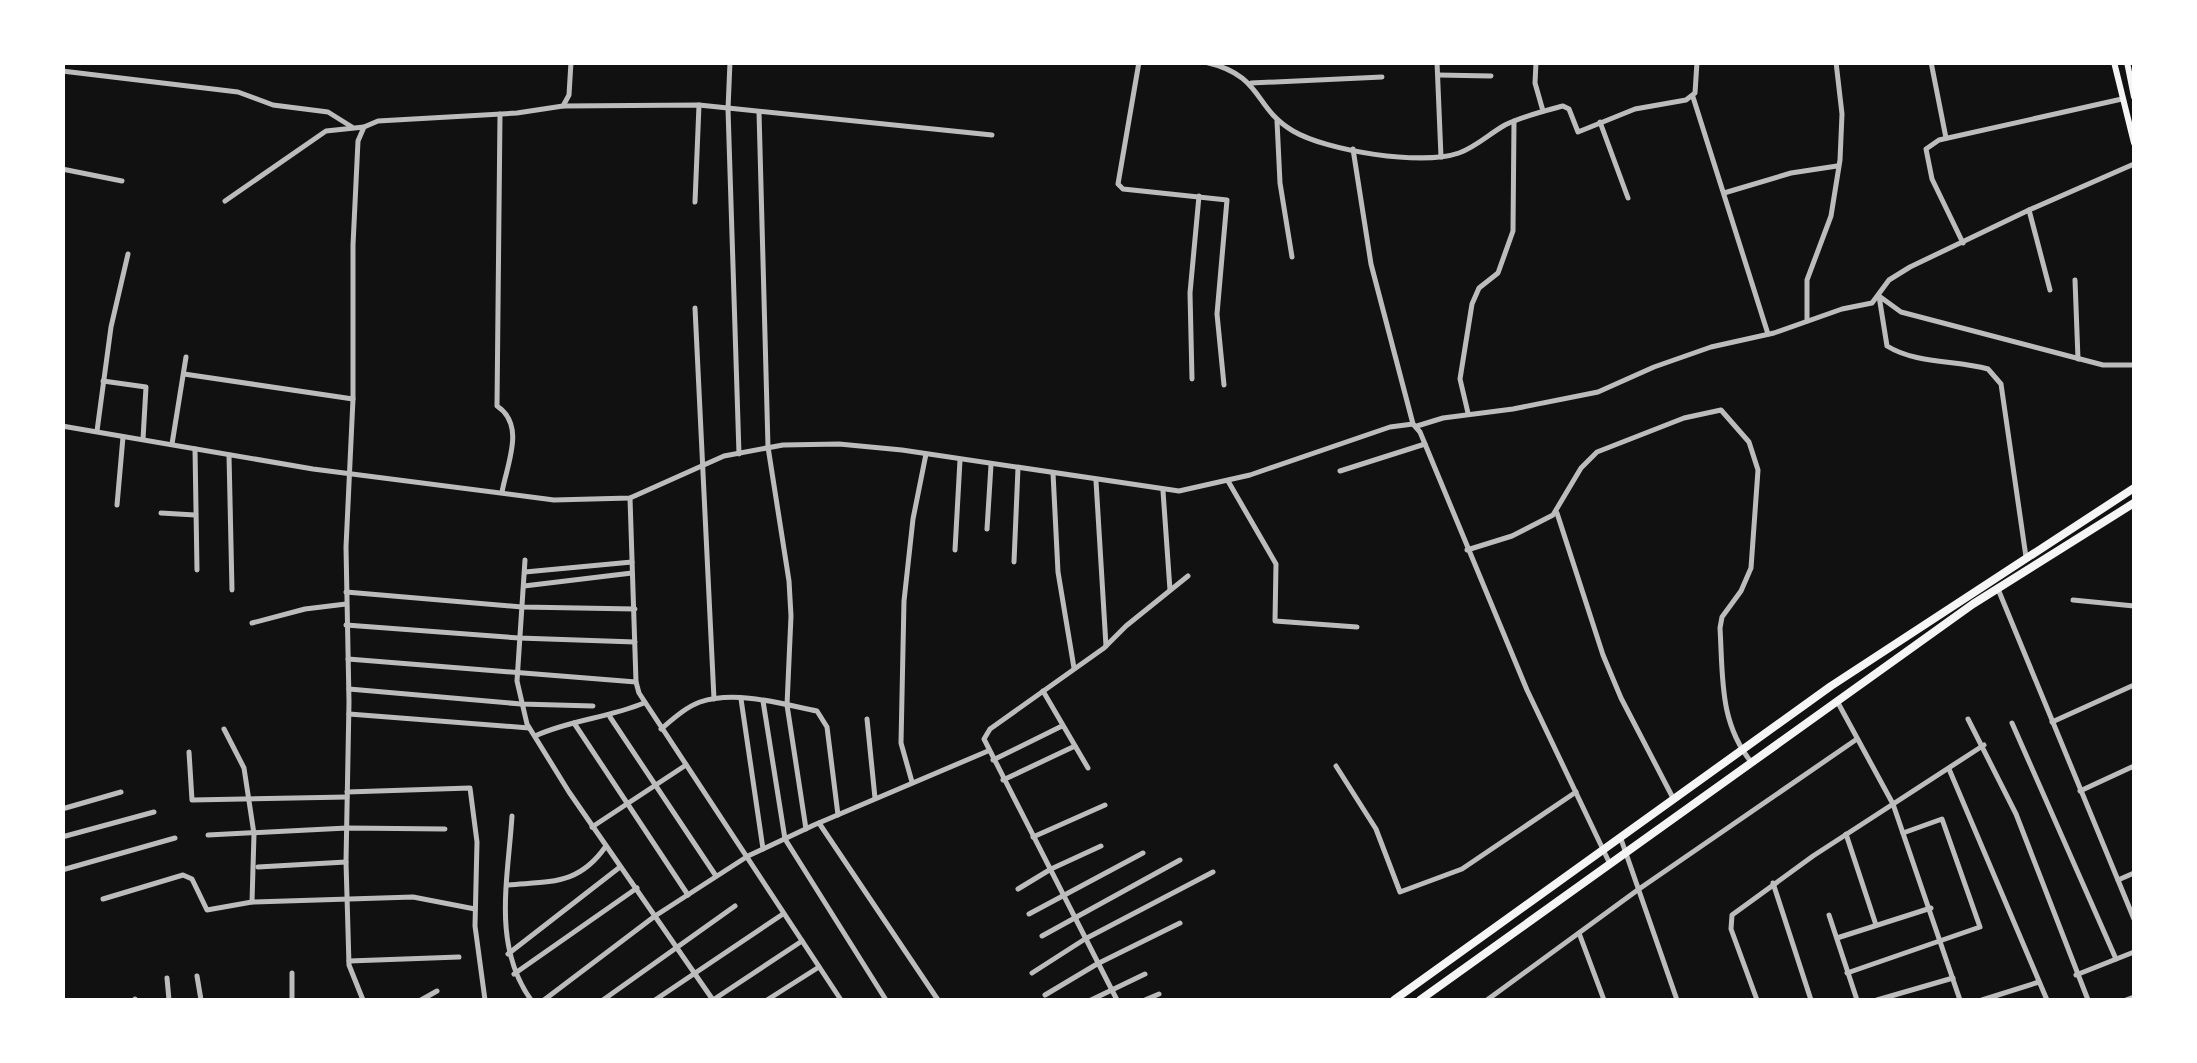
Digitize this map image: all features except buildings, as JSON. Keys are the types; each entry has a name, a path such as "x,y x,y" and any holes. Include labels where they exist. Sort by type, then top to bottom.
{"highway":[{"path":"1394,1000 1831,686 2134,488"},
{"path":"1420,1000 1998,588 2134,503"}],"main road":[{"path":"2114,62 2134,144"},
{"path":"2127,62 2134,96"}],"street":[{"path":"563,106 571,62"},
{"path":"730,62 728,109 740,454"},
{"path":"1139,62 1118,184 1124,188 1226,200 1216,314 1224,385"},
{"path":"1205,62 1222,64 1251,84 1277,120 1314,140 1395,158 1441,157 1466,150 1514,121 1543,111 1568,107 1578,132 1635,110 1692,97"},
{"path":"1437,62 1441,157"},
{"path":"1536,62 1536,90 1543,111"},
{"path":"1697,62 1692,97 1768,334"},
{"path":"1807,320 1807,280 1831,216 1838,166 1842,114 1836,62"},
{"path":"1931,62 1946,138"},
{"path":"62,72 238,92 268,104 328,112 352,127"},
{"path":"1438,75 1491,76"},
{"path":"1251,84 1382,77"},
{"path":"1962,243 1932,179 1927,156 1930,144 2122,99"},
{"path":"224,202 326,130 378,122 563,106 699,106 992,135"},
{"path":"695,202 699,106"},
{"path":"759,112 768,448 784,536 790,599 787,705 806,829"},
{"path":"500,114 498,406 507,412 514,433 502,492"},
{"path":"1277,120 1280,183 1292,257"},
{"path":"1468,415 1460,379 1472,304 1479,288 1498,273 1512,231 1514,121"},
{"path":"1600,122 1628,198"},
{"path":"364,127 358,141 355,170 354,399 346,592 346,899 349,961 354,984 364,1000"},
{"path":"1353,148 1371,264 1415,425 1527,690 1609,862"},
{"path":"62,426 229,455 560,500 630,498 701,464 768,448 839,444 1163,490 1191,490 1390,428 1598,392 1711,347 1768,334 1842,309 1865,306 1896,275 2134,164"},
{"path":"1724,193 1791,174 1838,166"},
{"path":"62,169 122,181"},
{"path":"1192,379 1190,293 1199,196"},
{"path":"2029,210 2050,290"},
{"path":"97,432 111,327 128,254"},
{"path":"2076,280 2078,358"},
{"path":"1878,296 1900,312 2103,365 2134,365"},
{"path":"1878,296 1888,346 1895,351 1988,368 2000,384 2026,557"},
{"path":"695,308 714,699"},
{"path":"172,444 186,356"},
{"path":"184,374 354,399"},
{"path":"104,381 146,387 143,439"},
{"path":"1467,550 1553,516 1585,462 1608,446 1717,409 1735,423 1749,442 1758,470 1752,568 1742,591 1722,617 1720,628 1726,714 1742,751 1752,763"},
{"path":"117,504 123,437"},
{"path":"1340,471 1425,444"},
{"path":"194,449 197,570"},
{"path":"912,782 900,743 904,601 913,519 926,454"},
{"path":"229,455 232,590"},
{"path":"956,550 960,460"},
{"path":"987,529 991,465"},
{"path":"1014,562 1018,468"},
{"path":"1053,474 1058,572 1074,668"},
{"path":"1096,481 1106,646"},
{"path":"1228,481 1276,564 1275,621 1357,627"},
{"path":"1163,490 1170,590"},
{"path":"630,498 636,682 644,702 841,1000"},
{"path":"1556,510 1603,656 1674,800"},
{"path":"161,513 196,515"},
{"path":"525,560 517,671 521,704 530,728 592,827 713,1000 802,941"},
{"path":"524,572 632,562"},
{"path":"524,586 632,574"},
{"path":"1116,1000 992,760 985,734 1106,646 1188,576"},
{"path":"1998,588 2134,917"},
{"path":"346,592 522,607 635,609"},
{"path":"2073,600 2134,606"},
{"path":"252,623 304,609 346,604"},
{"path":"346,624 519,638 635,642"},
{"path":"348,658 636,682"},
{"path":"2052,722 2134,685"},
{"path":"349,689 521,704 593,706"},
{"path":"1042,691 1088,768"},
{"path":"661,729 694,705 714,699 763,701 817,711 825,720 838,815"},
{"path":"741,699 763,849"},
{"path":"763,701 785,839 886,1000"},
{"path":"1837,701 1892,804 1960,1000"},
{"path":"535,736 574,723 610,717 644,702"},
{"path":"349,714 530,728"},
{"path":"610,717 716,876"},
{"path":"867,719 876,798"},
{"path":"1968,719 2016,814 2088,1000"},
{"path":"574,723 688,895"},
{"path":"2012,723 2116,960"},
{"path":"992,760 1063,725"},
{"path":"224,730 244,768 254,834 252,902"},
{"path":"1487,1000 1639,889 1857,739"},
{"path":"1003,780 1076,746"},
{"path":"1757,1000 1730,921 1737,910 1846,834 1984,746"},
{"path":"544,1000 655,916 748,856 988,751"},
{"path":"188,752 192,800 470,788 477,842 475,908 485,1000"},
{"path":"592,827 686,764"},
{"path":"1336,766 1376,829 1400,892 1462,869 1576,792"},
{"path":"2080,791 2134,766"},
{"path":"1948,768 2048,1000"},
{"path":"62,809 120,792"},
{"path":"1034,836 1105,805"},
{"path":"62,837 154,812"},
{"path":"512,816 507,884 508,954 514,974 531,1000"},
{"path":"1847,972 1980,927 1942,819 1903,833"},
{"path":"819,823 938,1000"},
{"path":"208,835 347,828 445,829"},
{"path":"1846,834 1876,925"},
{"path":"62,870 175,838"},
{"path":"1621,839 1676,1000"},
{"path":"507,884 570,878 591,866 606,846"},
{"path":"1018,889 1101,846"},
{"path":"1029,914 1143,853"},
{"path":"1042,936 1180,860"},
{"path":"258,868 346,862"},
{"path":"508,954 621,867"},
{"path":"1032,972 1085,939 1213,872"},
{"path":"2118,880 2134,874"},
{"path":"103,899 183,875 192,879 207,910 252,902 413,897 475,908"},
{"path":"1774,883 1811,1000"},
{"path":"514,974 636,888"},
{"path":"604,1000 735,906"},
{"path":"1837,938 1930,908"},
{"path":"655,1000 783,914"},
{"path":"1829,915 1857,1000"},
{"path":"1045,995 1180,923"},
{"path":"1579,933 1604,1000"},
{"path":"2076,975 2134,952"},
{"path":"349,961 458,957"},
{"path":"767,1000 819,967"},
{"path":"292,973 292,1000"},
{"path":"1090,1000 1145,974"},
{"path":"197,976 201,1000"},
{"path":"167,978 169,1000"},
{"path":"1878,1000 1952,978"},
{"path":"1982,1000 2039,982"},
{"path":"421,1000 436,992"},
{"path":"1145,1000 1159,994"},
{"path":"2126,1000 2134,997"}]}
